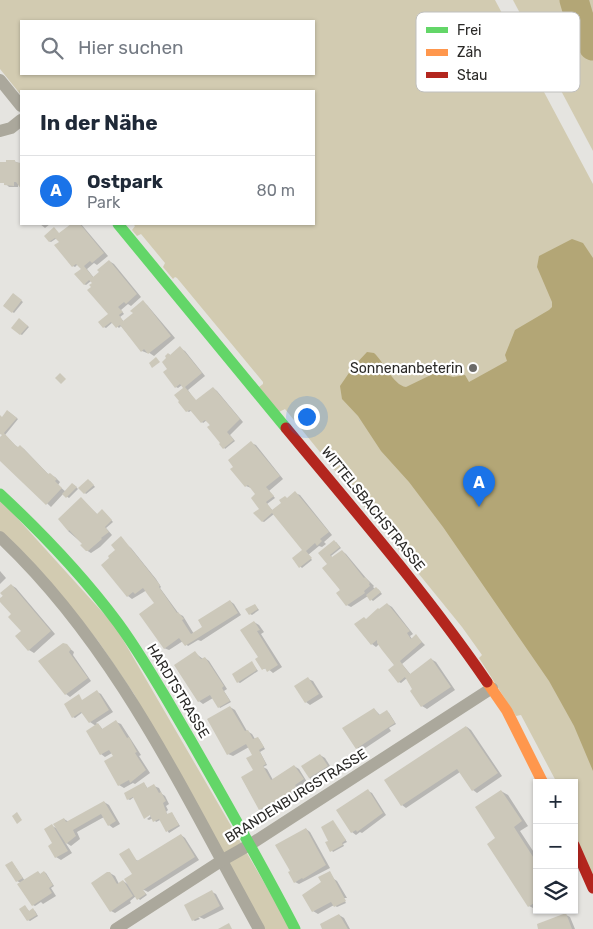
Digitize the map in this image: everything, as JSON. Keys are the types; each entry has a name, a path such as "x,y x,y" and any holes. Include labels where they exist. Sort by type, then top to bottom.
{"street":[{"path":"0,80 20,105"},
{"path":"0,131 11,128 20,121"},
{"name":"WITTELSBACHSTRASSE","path":"119,225 460,641 507,711 541,779"},
{"name":"HARDTSTRASSE","path":"0,494 42,534 79,575 118,624 155,679 251,844 295,929"},
{"path":"0,537 52,592 93,642 129,696 163,753 259,929"},
{"name":"BRANDENBURGSTRASSE","path":"116,929 492,688"},
{"path":"578,854 593,888"}],"shaded area":[{"path":"0,0 495,0 501,12 416,12 416,92 544,92 593,184 593,881 578,845 578,779 555,779 521,715 516,716 479,658 482,655 462,627 285,409 279,412 259,387 263,382 177,278 173,279 163,267 165,263 141,234 137,236 132,230 134,225 315,225 315,90 20,90 20,94 0,69"},
{"path":"513,0 593,0 593,151 562,92 580,92 580,12 519,12"},
{"path":"572,239 583,243 593,258 593,771 574,726 549,681 443,527 409,482 381,451 358,416 342,399 340,386 353,367 367,352 374,353 393,378 406,387 437,372 453,377 465,375 469,382 507,361 505,355 515,330 552,307 552,302 537,267 539,256"},
{"path":"0,499 115,626 291,929 263,929 134,694 98,641 54,589 0,531"}],"building":[{"path":"6,160 15,160 15,162 20,163 20,188 16,182 14,182 14,186 0,183 0,162 6,162"},
{"path":"70,225 81,225 104,253 92,263 90,261 84,266 93,277 99,272 97,270 109,260 137,294 126,304 124,302 118,307 123,312 119,315 123,321 133,313 130,311 143,300 171,336 148,354 144,349 141,352 120,325 116,328 111,322 103,328 98,322 108,314 87,290 91,287 89,285 92,283 89,280 84,285 74,274 81,269 76,264 72,267 54,245 59,242 55,238 49,242 44,236 54,227 59,233"},
{"path":"13,293 22,300 12,313 3,306"},
{"path":"19,318 28,326 20,335 11,328"},
{"path":"180,346 202,373 185,387 196,400 213,387 240,419 227,432 234,440 223,449 207,427 210,425 205,420 201,423 190,410 186,412 178,402 174,395 183,388 180,384 175,388 163,372 167,369 162,362 166,358 165,356 168,353 170,355"},
{"path":"156,357 160,362 152,368 149,363"},
{"path":"60,373 66,379 61,384 55,378"},
{"path":"7,410 17,418 4,433 15,445 18,447 20,445 48,474 50,473 57,479 55,481 62,488 46,505 0,461 0,437 2,435 0,434 0,415 2,417"},
{"path":"251,441 280,476 266,487 274,496 266,502 272,510 281,503 279,500 285,496 287,498 295,491 329,532 320,539 322,541 317,546 315,543 306,551 312,558 299,568 292,558 302,550 272,513 262,522 253,513 259,509 251,498 255,494 248,485 245,487 230,469 233,467 228,460"},
{"path":"88,479 94,485 84,494 78,488"},
{"path":"72,483 77,487 66,498 62,494"},
{"path":"81,497 97,514 102,509 112,520 105,527 109,532 88,551 80,545 82,544 58,519"},
{"path":"121,536 160,585 159,587 177,613 184,619 182,620 191,634 202,627 198,620 230,600 238,613 185,646 179,638 164,649 139,614 154,603 143,588 127,597 101,565 115,550 111,545"},
{"path":"334,540 340,547 330,555 332,557 342,550 370,583 370,586 364,591 365,593 346,606 336,593 340,590 322,568 327,564 318,553"},
{"path":"11,584 51,631 28,651 15,636 21,631 8,617 11,614 0,602 0,598 3,596 0,593"},
{"path":"376,587 381,592 370,601 366,595"},
{"path":"387,603 410,631 407,633 411,639 416,634 422,642 400,661 405,668 410,674 431,658 451,687 421,707 410,691 412,689 405,677 398,683 388,670 394,665 377,643 377,640 371,645 354,624 364,617 366,619"},
{"path":"255,604 258,609 249,615 245,609"},
{"path":"254,621 260,630 257,631 278,665 267,672 265,668 262,670 255,659 258,657 240,630"},
{"path":"63,643 67,644 71,649 69,652 88,678 65,695 38,661"},
{"path":"195,651 201,659 205,657 224,686 222,688 230,701 218,708 210,695 198,702 174,665"},
{"path":"252,661 257,670 237,683 232,674"},
{"path":"308,677 319,694 305,703 294,686"},
{"path":"97,690 109,710 89,723 81,712 72,718 64,704 79,694 82,700"},
{"path":"230,706 245,731 248,730 253,739 258,737 264,747 259,750 266,764 263,766 271,780 294,765 304,779 295,785 297,788 259,810 241,777 253,770 246,758 252,755 246,744 227,755 207,719"},
{"path":"374,708 379,715 387,710 395,723 356,749 342,728"},
{"path":"116,720 127,738 129,737 137,752 135,753 146,770 130,783 129,780 118,786 104,761 113,756 109,750 100,755 86,731 98,723 102,729"},
{"path":"466,726 498,773 472,791 457,769 401,806 384,780"},
{"path":"320,754 328,766 309,778 301,766"},
{"path":"144,782 147,788 154,784 159,793 161,792 166,801 163,803 167,814 172,812 179,825 166,832 159,819 153,822 150,815 144,819 133,797 127,800 124,793"},
{"path":"368,789 383,813 357,832 356,830 351,833 336,810"},
{"path":"501,790 522,821 514,827 533,857 533,904 528,907 487,844 495,838 475,807"},
{"path":"104,801 116,821 108,826 101,814 73,830 76,836 66,844 53,824 64,818 66,822"},
{"path":"17,812 22,820 17,824 12,816"},
{"path":"333,820 346,840 342,843 343,845 330,852 325,842 328,841 321,827"},
{"path":"52,824 68,851 55,858 48,846 52,843 44,829"},
{"path":"306,828 326,865 294,883 288,872 290,871 275,845"},
{"path":"181,834 195,857 143,890 146,894 137,900 124,879 132,874 119,854 129,848 137,861"},
{"path":"12,861 23,878 16,882 5,865"},
{"path":"38,871 40,874 44,871 53,885 49,888 52,893 32,906 17,884"},
{"path":"330,871 346,901 334,907 331,902 312,912 302,895 321,882 318,877"},
{"path":"107,872 110,872 117,884 123,880 133,896 110,912 91,883"},
{"path":"212,890 220,906 192,921 184,905"},
{"path":"25,905 29,911 33,908 37,915 27,921 19,909"},
{"path":"339,914 348,929 322,929 320,924"},
{"path":"566,914 572,929 538,929 537,924"},
{"path":"229,923 232,929 218,929"}],"waterway":[{"path":"574,0 578,12"},
{"path":"580,19 593,46"}],"traffic: fast":[{"path":"119,225 286,428"},
{"path":"0,494 32,524 77,572 128,637 156,680 190,739 257,857 295,929"}],"traffic: slow":[{"path":"487,682 507,711 541,779"}],"traffic: jam":[{"path":"286,428 415,584 487,682"},
{"path":"578,854 593,888"}],"place":[{"name":"Sonnenanbeterin","path":"473,368"},
{"name":"Ostpark","path":"479,507"}]}
